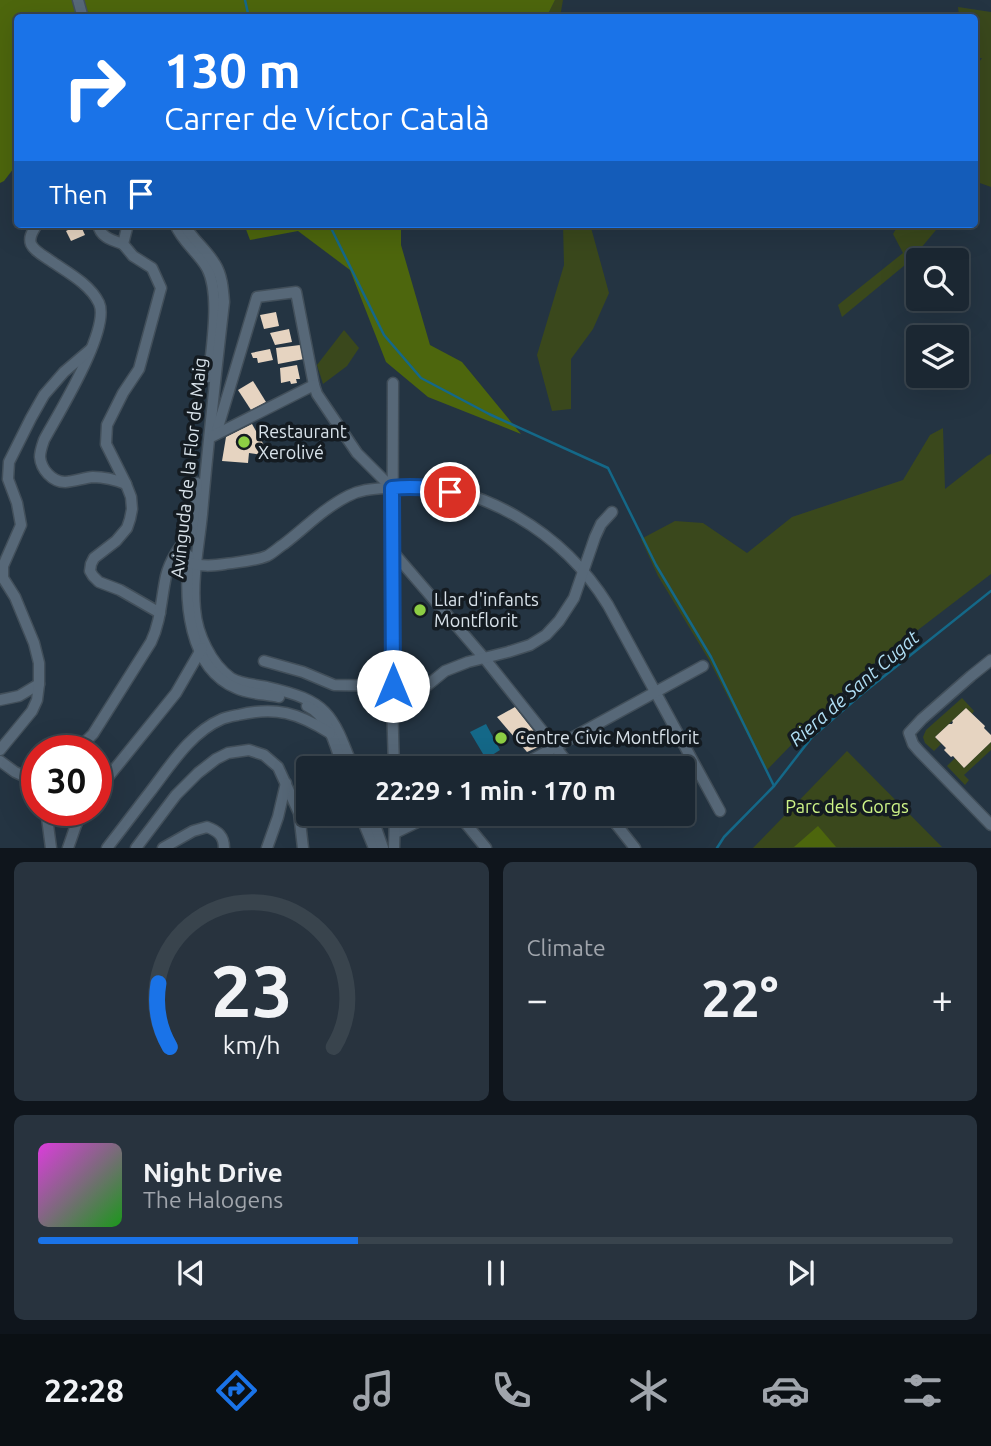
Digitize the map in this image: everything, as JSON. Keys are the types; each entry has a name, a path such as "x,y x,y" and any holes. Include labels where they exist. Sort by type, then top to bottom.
{"street":[{"path":"35,228 30,237 31,245 87,288 100,304 101,321 91,349 44,440 40,453 42,465 58,481 94,477 110,478 126,484"},
{"path":"99,228 106,239 123,244 134,256 152,268 161,288 139,369 122,393 107,425 106,444 126,484 132,509 127,528 116,541 94,558 90,571 99,582 120,590 160,613"},
{"path":"123,244 127,228"},
{"name":"Avinguda de la Flor de Maig","path":"177,228 209,271 214,288 209,438 192,531 192,563"},
{"name":"Avinguda de la Flor de Maig","path":"186,228 216,265 223,286 224,302 201,520 187,597 190,625 203,648 233,679 293,693 325,710 338,730 348,756"},
{"path":"209,438 257,297 296,292 317,394 357,453 392,488"},
{"path":"0,750 32,711 39,684 39,663 34,643 15,597 3,578 3,566 21,524 17,502 8,479 9,462 44,395 64,372 91,349"},
{"path":"393,383 394,756"},
{"path":"209,438 314,385"},
{"path":"192,563 212,566 267,556 348,495 371,488 432,488 487,502 540,531 562,549 596,585 720,811"},
{"path":"392,701 413,697 445,671 530,645 546,635 574,598 601,524 612,512"},
{"path":"92,735 151,642 157,628 170,565 201,520"},
{"path":"393,552 485,659 562,756"},
{"path":"112,772 176,692 203,648"},
{"name":"Avinguda de la Flor de Maig","path":"203,648 206,665 236,689 293,700 312,709 325,721 339,756"},
{"path":"991,660 909,733 919,751 991,825"},
{"path":"264,661 303,672 334,685 393,686"},
{"path":"539,756 704,666"},
{"path":"0,700 19,696 39,684"},
{"path":"107,848 189,743 223,719 264,710 285,712 309,719 330,733"},
{"path":"136,848 186,783 216,759 228,753 249,750 264,755 278,767 299,813 303,848"},
{"path":"0,761 21,775"},
{"path":"267,848 286,783"},
{"path":"48,826 51,848"},
{"path":"68,848 76,826"},
{"path":"365,826 374,848"},
{"path":"375,826 383,848"},
{"path":"394,848 395,826"},
{"path":"395,834 411,826"},
{"path":"468,826 486,848"},
{"path":"618,826 635,848"},
{"path":"163,848 193,831 207,827 220,834 224,839 224,848"},
{"path":"472,848 474,833"}],"green space":[{"path":"0,0 555,0 548,14 14,14 14,168 0,183"},
{"path":"555,0 563,0 561,14 548,14"},
{"path":"958,7 991,12 991,187 978,182 978,64 982,58 978,58 978,14 959,14"},
{"path":"246,228 401,228 401,245 430,345 462,362 521,434 428,397 386,362 350,270 298,231 250,240"},
{"path":"563,228 591,228 609,293 593,329 571,359 571,409 552,411 537,355 564,265"},
{"path":"897,228 938,228 921,248 906,248 906,264 842,317 838,305 903,253 893,234"},
{"path":"344,330 359,348 347,366 323,384 317,365"},
{"path":"943,428 945,489 991,454 991,574 858,676 766,771 709,660 658,576 641,539 675,521 703,523 747,553 792,517 903,480 930,435"},
{"path":"962,698 974,711 972,714 966,708 935,737 941,744 934,751 925,743 923,737 926,730"},
{"path":"991,742 991,750 964,775 969,780 965,785 947,766 955,758 964,768"},
{"name":"Parc dels Gorgs","path":"847,751 942,847 753,848"},
{"path":"818,826 836,847 794,847"}],"water":[{"path":"486,724 500,750 491,756 484,756 470,732"}],"building":[{"path":"82,228 85,235 71,241 66,231"},
{"path":"276,312 279,326 264,329 260,315"},
{"path":"289,329 292,342 275,345 270,333"},
{"path":"300,345 304,359 278,364 276,348"},
{"path":"270,349 273,360 258,363 251,353"},
{"path":"297,365 300,379 296,379 297,383 281,383 280,368"},
{"path":"253,381 266,402 251,410 238,390"},
{"name":"Restaurant Xerolivé","path":"252,424 265,447 263,455 249,453 248,463 222,461 226,437"},
{"path":"515,707 540,739 538,747 527,752 497,717"},
{"path":"966,708 985,726 991,735 991,742 964,768 944,750 946,748 935,737 952,724"}],"waterway":[{"path":"245,0 248,14"},
{"path":"331,228 384,335 421,378 489,414 608,468 656,565 711,657 774,786"},
{"name":"Riera de Sant Cugat","path":"717,848 724,837 774,786 812,737 991,591"}],"place":[{"name":"Restaurant Xerolivé","path":"244,442"},
{"name":"Llar d'infants Montflorit","path":"420,610"},
{"name":"Centre Civic Montflorit","path":"501,738"}],"route":[{"path":"393,686 392,488 409,486 450,492"}]}
